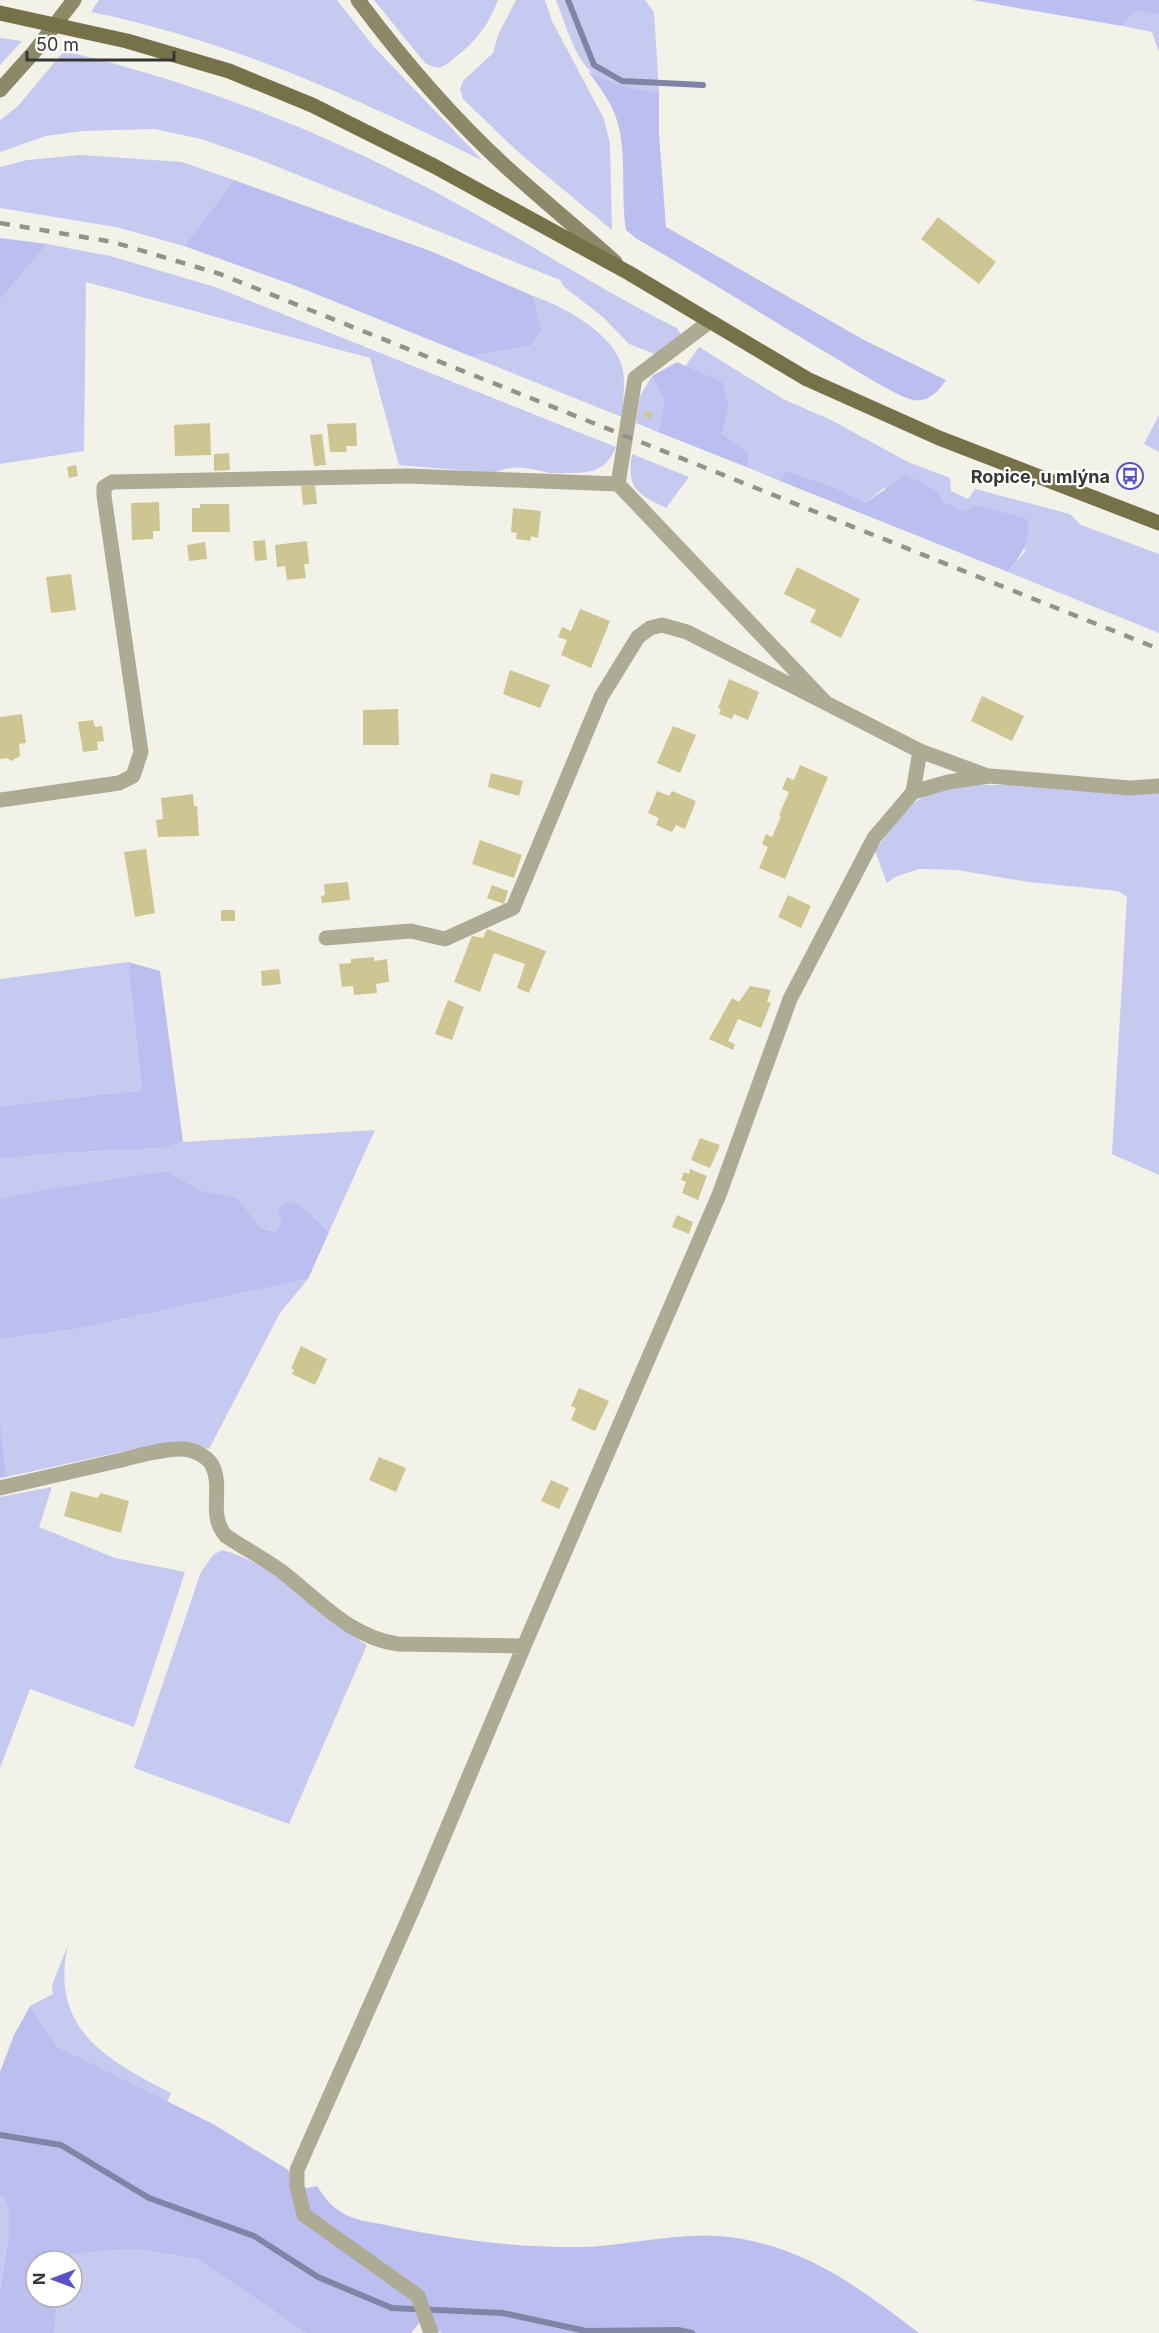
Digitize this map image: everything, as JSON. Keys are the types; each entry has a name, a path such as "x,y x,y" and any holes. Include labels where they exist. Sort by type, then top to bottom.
{"main road":[{"path":"0,90 34,52 74,0"},
{"path":"358,0 394,47 434,93 504,164 629,273"},
{"path":"0,13 49,22 229,71 312,105 434,166 629,273 807,378 939,438 1159,523"}],"street":[{"path":"618,483 635,378 710,322"},
{"path":"0,800 118,783 133,776 141,752 104,496 104,487 112,482 408,476 618,483 825,702"},
{"path":"326,938 411,931 445,939 513,908 601,697 638,637 650,628 662,625 687,632 920,751 990,776"},
{"path":"430,2328 419,2298 304,2215 297,2186 297,2170 419,1895 719,1195 790,999 874,838 913,792 920,751"},
{"path":"913,792 948,782 990,776 1130,788 1159,786"},
{"path":"0,1488 156,1452 190,1450 203,1455 212,1464 216,1475 219,1528 226,1536 280,1571 353,1629 383,1641 398,1644 524,1646"}],"shaded area":[{"path":"99,0 337,0 374,47 483,161 388,115 292,73 193,38 91,12"},
{"path":"374,0 498,0 477,37 449,63 442,67 435,67 425,63"},
{"path":"516,0 545,0 552,21 604,119 610,144 612,230 517,151 463,99 460,89 463,81 493,53 498,35"},
{"path":"556,0 645,0 654,12 659,92 634,90 599,78 579,56"},
{"path":"972,0 1159,0 1159,15 1135,10 1122,26"},
{"path":"1135,9 1159,15 1159,52 1152,32 1122,26"},
{"path":"0,38 22,41 0,65"},
{"path":"64,51 115,64 214,95 359,154 480,217 620,298 677,328 681,335 658,355 629,344 603,317 563,286 560,280 253,157 201,139 155,129 83,131 46,136 0,152 0,120 18,106"},
{"path":"588,71 622,86 659,92 659,133 666,227 864,340 946,380 940,388 924,400 913,400 894,392 637,239 626,230 619,128 611,105"},
{"path":"81,155 182,162 234,180 184,246 116,227 0,208 0,167 27,160"},
{"path":"234,180 433,252 533,296 542,331 531,346 470,356 296,286 184,246"},
{"path":"0,238 47,244 0,300"},
{"path":"47,244 110,256 215,287 616,447 603,466 584,472 547,473 526,468 507,468 495,473 399,465 370,358 86,282 84,451 0,464 0,300"},
{"path":"533,296 585,322 609,343 622,366 624,392 622,417 470,356 531,346 542,331"},
{"path":"699,347 783,399 831,420 908,462 950,478 951,491 968,499 975,489 1070,514 1081,525 1159,554 1159,633 1008,572 1026,550 942,501 884,488 865,503 838,489 786,470 780,481 749,468 748,451 722,434 729,407 686,365"},
{"path":"677,362 722,382 729,407 722,434 748,451 749,468 658,432 664,400 652,376"},
{"path":"652,376 664,400 658,432 636,423 640,396"},
{"path":"1159,415 1159,452 1144,444"},
{"path":"632,454 689,477 666,508 648,499 636,489 631,475"},
{"path":"786,470 838,489 865,503 906,475 937,491 942,501 963,512 976,505 1027,519 1026,542 1021,554 1008,572 780,481"},
{"path":"966,785 1024,785 1159,793 1159,1175 1112,1154 1127,897 1118,891 1029,882 957,870 919,869 895,877 887,883 875,851 902,813 925,795"},
{"path":"128,962 142,1090 0,1106 0,979"},
{"path":"128,962 160,971 183,1142 164,1148 60,1153 0,1159 0,1106 142,1090"},
{"path":"375,1130 329,1232 300,1204 277,1232 261,1228 238,1198 200,1190 167,1171 0,1199 0,1159 60,1153 164,1148 183,1142"},
{"path":"167,1171 200,1190 238,1198 261,1228 276,1232 282,1222 278,1208 284,1203 300,1204 329,1232 308,1279 77,1329 0,1339 0,1199"},
{"path":"308,1279 280,1313 209,1449 186,1443 157,1444 6,1477 0,1417 0,1339 77,1329"},
{"path":"0,1417 6,1477 0,1478"},
{"path":"52,1487 39,1527 115,1558 185,1572 134,1727 30,1689 0,1768 0,1497"},
{"path":"222,1550 261,1566 367,1645 289,1824 134,1768 201,1572 213,1555"},
{"path":"68,1945 64,1974 67,1998 75,2020 88,2038 105,2054 147,2081 171,2093 167,2103 58,2047 30,2006 53,1994 52,1985"},
{"path":"30,2006 58,2047 213,2124 287,2169 302,2189 317,2186 332,2205 350,2217 436,2235 531,2246 599,2246 698,2235 737,2238 788,2252 834,2274 919,2333 442,2333 420,2322 411,2333 306,2333 197,2259 135,2249 84,2253 84,2249 24,2249 24,2309 57,2309 54,2333 0,2333 0,2291 9,2231 9,2212 4,2198 0,2196 0,2072 14,2035"},
{"path":"0,2196 4,2198 9,2212 9,2231 0,2291"},
{"path":"135,2249 197,2259 306,2333 54,2333 57,2309 84,2309 84,2253"}],"building":[{"path":"938,217 996,262 979,284 921,239"},
{"path":"646,411 653,414 651,419 644,416"},
{"path":"210,423 211,455 175,456 174,425"},
{"path":"356,423 357,446 346,446 347,452 330,452 327,424"},
{"path":"322,434 326,465 314,466 310,435"},
{"path":"229,453 230,470 214,471 214,454"},
{"path":"76,465 78,476 69,478 67,467"},
{"path":"315,485 317,504 303,505 301,486"},
{"path":"159,502 160,531 153,531 153,539 132,540 131,503"},
{"path":"200,504 229,504 230,532 192,532 192,508 200,508"},
{"path":"513,508 541,511 538,538 531,536 530,541 516,539 517,533 511,532"},
{"path":"265,540 267,560 255,561 253,541"},
{"path":"307,541 309,564 304,564 306,578 287,580 285,566 277,567 275,545"},
{"path":"205,542 207,559 189,561 187,545"},
{"path":"797,567 860,599 841,638 810,622 816,610 784,594"},
{"path":"71,574 76,610 51,613 46,577"},
{"path":"580,609 610,621 591,668 561,655 567,640 558,637 562,627 571,631"},
{"path":"510,670 550,685 540,708 503,694"},
{"path":"729,679 759,692 748,720 734,714 732,719 719,714 721,709 718,708"},
{"path":"982,696 1024,716 1012,741 971,721"},
{"path":"398,709 399,745 363,745 363,710"},
{"path":"22,714 26,743 19,744 20,756 11,761 7,758 0,759 0,717"},
{"path":"93,720 95,727 102,726 104,741 97,742 98,750 83,752 78,722"},
{"path":"673,726 696,735 680,773 657,763"},
{"path":"800,765 828,777 785,879 759,868 768,847 762,844 766,834 772,837 781,816 779,815 789,792 782,789 787,777 794,780"},
{"path":"491,773 523,781 519,796 488,787"},
{"path":"657,791 669,796 672,791 696,801 685,829 676,825 672,832 656,825 659,818 648,813"},
{"path":"193,794 194,806 197,806 199,836 158,837 156,820 163,819 161,798"},
{"path":"480,840 522,855 514,878 472,864"},
{"path":"146,849 155,913 135,917 124,852"},
{"path":"348,882 350,900 322,903 321,896 325,895 324,884"},
{"path":"492,885 508,891 504,904 487,898"},
{"path":"788,895 811,906 801,928 778,917"},
{"path":"221,910 235,910 235,921 221,921"},
{"path":"487,929 546,951 529,993 517,988 525,964 494,953 480,992 454,982 472,936 483,938"},
{"path":"374,957 374,961 387,959 389,982 376,984 377,993 354,995 353,986 342,987 339,964 351,963 351,959"},
{"path":"279,969 281,984 262,986 261,971"},
{"path":"750,986 771,990 767,1001 771,1003 761,1028 738,1019 728,1041 735,1044 733,1050 709,1039 732,998 739,1002"},
{"path":"448,1000 464,1007 452,1040 435,1034"},
{"path":"700,1138 720,1145 710,1168 691,1160"},
{"path":"690,1169 707,1176 698,1200 682,1193 686,1182 681,1180 684,1172 689,1174"},
{"path":"677,1215 693,1222 689,1234 672,1227"},
{"path":"301,1346 327,1359 315,1385 292,1374 294,1370 291,1368"},
{"path":"579,1388 609,1401 595,1431 571,1420 576,1408 571,1406"},
{"path":"379,1457 406,1468 396,1492 369,1480"},
{"path":"551,1480 569,1488 559,1509 541,1501"},
{"path":"71,1491 97,1498 101,1493 129,1501 121,1533 64,1516"}],"waterway":[{"path":"568,0 594,65 622,81 703,85"},
{"path":"0,2135 61,2145 149,2198 254,2236 318,2277 392,2308 503,2313 586,2331 678,2330 692,2333"}],"railway":[{"path":"0,223 113,242 220,274 1159,649"}],"place":[{"name":"Ropice, u mlýna","path":"1130,476"}]}
